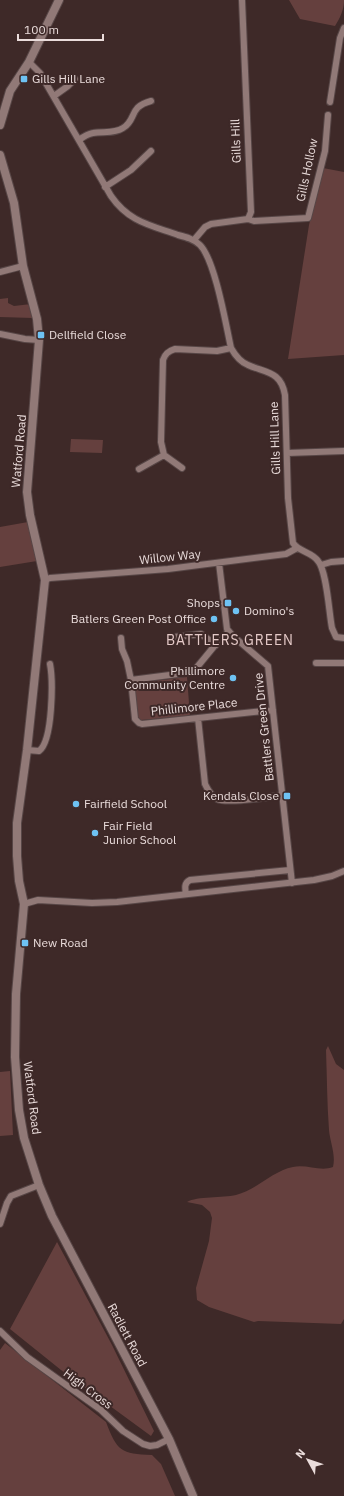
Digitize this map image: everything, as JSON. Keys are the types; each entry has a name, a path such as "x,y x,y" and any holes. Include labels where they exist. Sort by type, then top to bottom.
{"main road":[{"path":"0,125 10,91 29,62 59,0"},
{"name":"Watford Road","path":"0,155 14,203 23,266 37,319 39,340 27,492 30,515 45,580 27,750 17,823 19,881 24,904 16,994 15,1057 19,1110 24,1138 39,1185"},
{"name":"Radlett Road","path":"39,1185 66,1244 169,1439 193,1496"}],"street":[{"name":"Gills Hill","path":"242,0 251,212 248,219"},
{"path":"330,102 340,38 344,28"},
{"path":"29,62 40,73 116,204 129,216 136,220 194,240 205,227 211,224 248,219"},
{"path":"54,96 75,79"},
{"path":"78,140 92,133 112,132 124,128 128,124 138,106 151,101"},
{"name":"Gills Hollow","path":"248,219 254,221 308,218 325,150 328,115"},
{"path":"105,186 131,170 151,151"},
{"name":"Gills Hill Lane","path":"194,240 205,250 210,264 218,288 231,348 234,354 244,363 272,373 282,384 285,395 288,498 291,536 293,544 297,548"},
{"path":"0,272 23,266"},
{"path":"0,334 25,340 39,340"},
{"path":"182,468 164,455 161,442 163,360 167,353 174,349 217,351 231,348"},
{"path":"287,453 344,451"},
{"path":"139,469 164,455"},
{"path":"297,548 314,556 321,565 332,628 336,636 344,638"},
{"name":"Willow Way","path":"45,580 50,578 168,569 219,563 286,554 297,548"},
{"path":"321,565 331,562 344,561"},
{"path":"131,680 193,672 221,638 229,632 226,626 219,563"},
{"name":"Battlers Green Drive","path":"229,632 268,666 292,883"},
{"path":"175,637 201,634 216,645"},
{"name":"Phillimore Place","path":"121,638 122,649 128,661 135,719 139,723 142,724 273,710"},
{"path":"316,664 344,663"},
{"path":"27,750 39,751 44,745 51,714 52,681 50,664"},
{"path":"198,718 205,784 210,794 215,798 226,801 282,795"},
{"path":"186,894 185,886 190,880 290,870"},
{"path":"24,904 38,900 92,903 117,902 292,883 324,878 344,871"},
{"path":"0,1224 11,1196 39,1185"},
{"name":"High Cross","path":"0,1331 27,1357 100,1410 123,1432 143,1444 150,1446 157,1445 169,1439"}],"shaded area":[{"path":"289,0 344,0 339,20 335,26 300,19"},
{"path":"323,168 344,172 344,355 288,359 309,225"},
{"path":"8,298 8,303 14,306 31,304 33,318 0,317 0,299"},
{"path":"71,439 103,440 102,453 70,452"},
{"path":"28,522 37,561 0,567 0,527"},
{"path":"187,677 190,716 141,720 137,717 135,687 137,683"},
{"path":"328,1046 336,1064 344,1070 344,1319 341,1324 254,1322 209,1307 197,1300 196,1288 209,1241 212,1218 210,1212 202,1205 187,1202 203,1198 231,1196 244,1193 278,1172 293,1167 303,1166 323,1169 333,1167 334,1158 329,1130 328,1110 326,1050"},
{"path":"10,1071 13,1135 0,1136 0,1072"},
{"path":"57,1242 112,1345 154,1431 151,1436 61,1370 10,1329"},
{"path":"5,1343 106,1422 113,1439 122,1449 133,1454 152,1455 161,1464 175,1496 0,1496 0,1350"}],"place":[{"name":"Gills Hill Lane","path":"24,79"},
{"name":"Dellfield Close","path":"41,335"},
{"name":"Shops","path":"228,603"},
{"name":"Domino's","path":"236,611"},
{"name":"Batlers Green Post Office","path":"214,619"},
{"name":"Phillimore Community Centre","path":"233,678"},
{"name":"Kendals Close","path":"287,796"},
{"name":"Fairfield School","path":"76,804"},
{"name":"Fair Field Junior School","path":"95,833"},
{"name":"New Road","path":"25,943"}],"district":[{"name":"BATTLERS GREEN","path":"230,640"}]}
